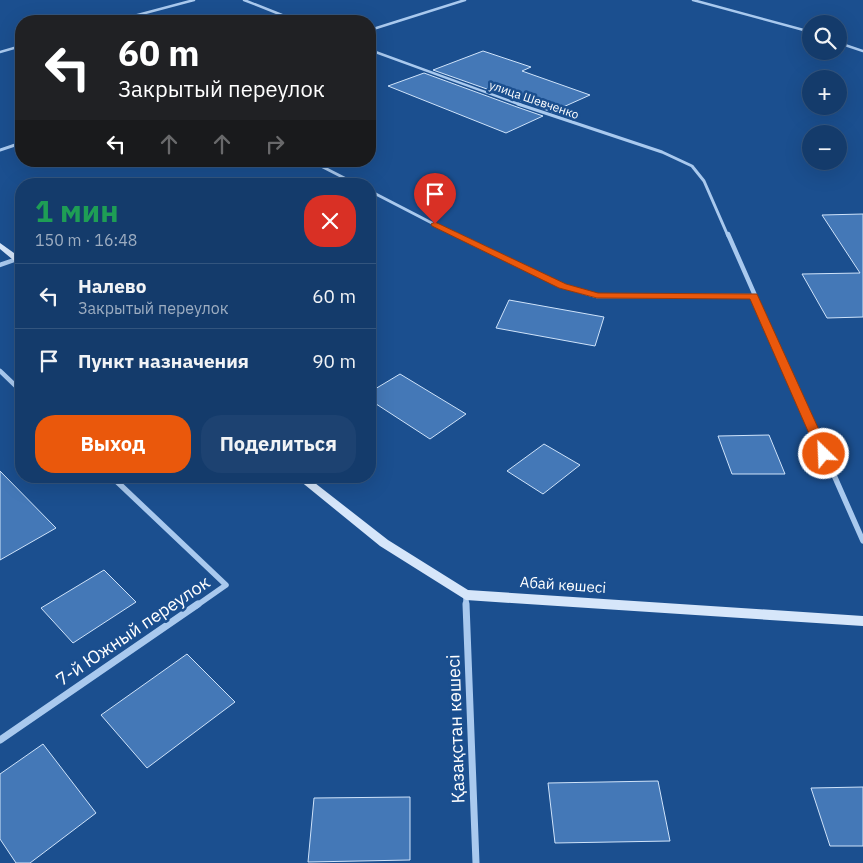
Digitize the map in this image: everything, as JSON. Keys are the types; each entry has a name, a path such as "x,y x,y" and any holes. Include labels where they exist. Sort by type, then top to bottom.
{"street":[{"path":"138,15 194,0"},
{"path":"244,0 282,15"},
{"path":"376,28 465,0"},
{"path":"693,0 802,30"},
{"path":"847,46 863,51"},
{"path":"0,52 15,48"},
{"name":"улица Шевченко","path":"376,52 489,94 662,152 692,166 704,181 753,296"},
{"path":"0,150 15,145"},
{"path":"323,167 344,178"},
{"path":"376,194 562,286 597,296 753,296 863,541"},
{"path":"0,245 15,257"},
{"path":"0,265 15,261"},
{"path":"0,371 15,385"},
{"name":"7-й Южный переулок","path":"0,740 226,585 118,483"},
{"name":"Абай көшесі","path":"308,483 384,543 466,595 863,621"},
{"name":"Қазақстан көшесі","path":"466,595 476,863"}],"building":[{"path":"483,51 531,67 522,71 590,95 552,112 433,70"},
{"path":"424,73 543,116 506,133 388,86"},
{"path":"863,214 863,317 827,318 802,274 860,273 822,215"},
{"path":"509,300 604,317 595,346 496,328"},
{"path":"400,374 466,414 430,439 376,404 376,388"},
{"path":"769,435 785,474 732,474 718,436"},
{"path":"544,444 580,465 543,494 507,471"},
{"path":"0,471 56,528 0,560"},
{"path":"104,570 136,602 73,643 41,608"},
{"path":"187,654 235,702 147,768 101,715"},
{"path":"43,744 96,813 30,863 16,863 0,839 0,774"},
{"path":"658,781 670,841 555,843 548,783"},
{"path":"863,787 863,846 830,846 811,788"},
{"path":"410,797 410,860 308,862 314,798"}],"route":[{"path":"435,224 562,286 597,296 753,296 824,454"}]}
